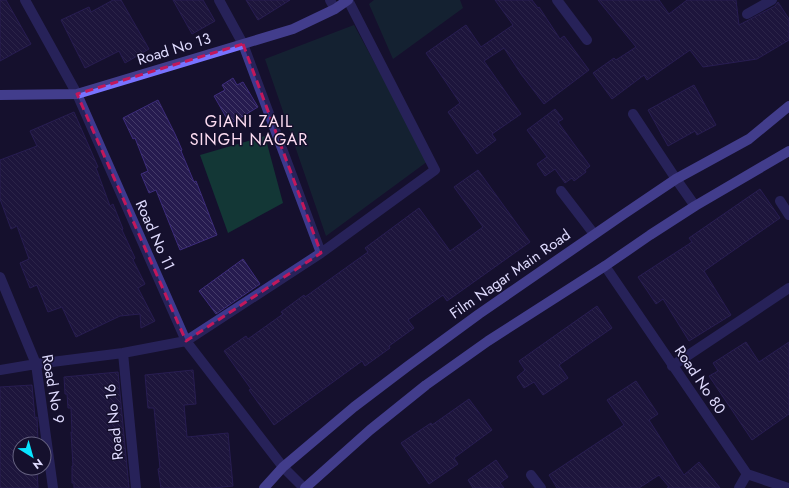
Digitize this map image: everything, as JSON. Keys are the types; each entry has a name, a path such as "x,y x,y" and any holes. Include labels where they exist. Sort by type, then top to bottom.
{"main road":[{"name":"Road No 13","path":"1,93 77,94 292,29 333,4 348,0"},
{"name":"Film Nagar Main Road","path":"264,488 284,467 354,407 479,314 594,234 676,180 749,139 789,106"},
{"path":"304,488 370,430 426,385 488,341 695,206 789,151"}],"street":[{"name":"Road No 11","path":"25,0 77,94 186,341 284,467 304,488"},
{"path":"219,0 243,44 321,253"},
{"path":"0,370 123,353 186,341 321,253 435,170 348,0"},
{"path":"557,0 587,40"},
{"path":"747,14 772,0"},
{"path":"633,114 676,180 695,206"},
{"path":"561,191 594,234"},
{"path":"780,202 789,215"},
{"name":"Road No 80","path":"605,266 747,474"},
{"name":"Road No 9","path":"0,277 36,364 53,488"},
{"path":"672,366 789,288"},
{"name":"Road No 16","path":"123,353 136,488"},
{"path":"739,488 747,474 788,488"},
{"path":"531,475 541,488"}],"highlighted area":[{"path":"243,44 321,253 186,341 77,94"}],"green space":[{"path":"374,0 460,0 463,8 393,59 369,4"},
{"path":"354,25 428,161 326,236 265,59"},
{"path":"265,136 283,203 228,233 200,155"}],"building":[{"path":"0,0 6,0 31,44 0,61"},
{"path":"113,0 121,0 149,49 125,63 119,51 85,68 61,20 89,7 91,12"},
{"path":"173,0 203,0 215,21 192,34"},
{"path":"246,0 290,0 258,20"},
{"path":"495,0 532,0 538,8 539,7 560,39 564,36 589,70 544,104 521,74 504,48 484,61 521,114 492,134 496,140 477,154 448,112 460,103 426,53 466,25 481,47 513,25"},
{"path":"598,0 659,0 669,14 687,0 736,0 739,25 775,6 778,2 789,19 789,40 757,59 703,67 690,50 647,80 644,75 612,99 593,73 614,58 616,60 636,47"},
{"path":"233,78 237,85 243,82 258,107 230,124 214,96 225,90 222,85"},
{"path":"694,85 716,125 697,135 695,131 668,146 648,110"},
{"path":"158,100 175,134 194,182 196,181 217,235 180,250 156,190 149,193 141,174 148,171 135,138 133,139 123,118"},
{"path":"555,109 563,119 558,122 590,166 585,170 586,172 574,181 572,178 565,183 555,169 545,176 537,164 547,157 527,130"},
{"path":"74,112 98,167 96,168 110,206 113,204 123,229 122,230 135,258 133,260 145,284 138,288 155,321 141,328 140,314 120,316 76,337 62,307 48,312 37,285 30,288 20,263 29,259 17,226 11,229 0,199 0,160 37,146 30,131"},
{"path":"478,170 530,242 447,301 443,295 408,320 414,328 389,346 390,348 365,366 362,361 274,425 224,351 246,336 248,339 283,314 281,312 304,295 305,297 368,252 365,248 419,208 450,251 483,227 454,187"},
{"path":"760,189 780,218 704,271 731,315 689,341 663,299 656,304 638,277 692,242 689,238"},
{"path":"243,259 260,284 216,314 199,291"},
{"path":"597,306 612,328 559,365 568,378 543,395 534,382 524,388 517,377 525,370 519,361"},
{"path":"746,342 759,362 789,342 789,414 752,440 709,376 718,371 713,363"},
{"path":"193,370 196,404 184,405 187,437 228,433 233,486 213,488 161,488 158,469 160,468 154,408 148,408 145,375"},
{"path":"118,372 129,488 74,488 74,483 72,483 73,466 71,408 68,408 64,377"},
{"path":"636,381 658,414 649,420 684,475 699,462 720,488 667,488 669,487 659,475 639,488 557,488 549,475 624,425 607,400"},
{"path":"32,385 35,418 37,417 38,436 12,436 12,476 37,476 38,488 0,488 0,387"},
{"path":"469,399 492,430 454,458 458,464 429,484 401,443 431,423 432,425"},
{"path":"496,460 508,477 500,483 504,488 473,488 468,480"}],"district":[{"name":"GIANI ZAIL SINGH NAGAR","path":"249,130"}]}
